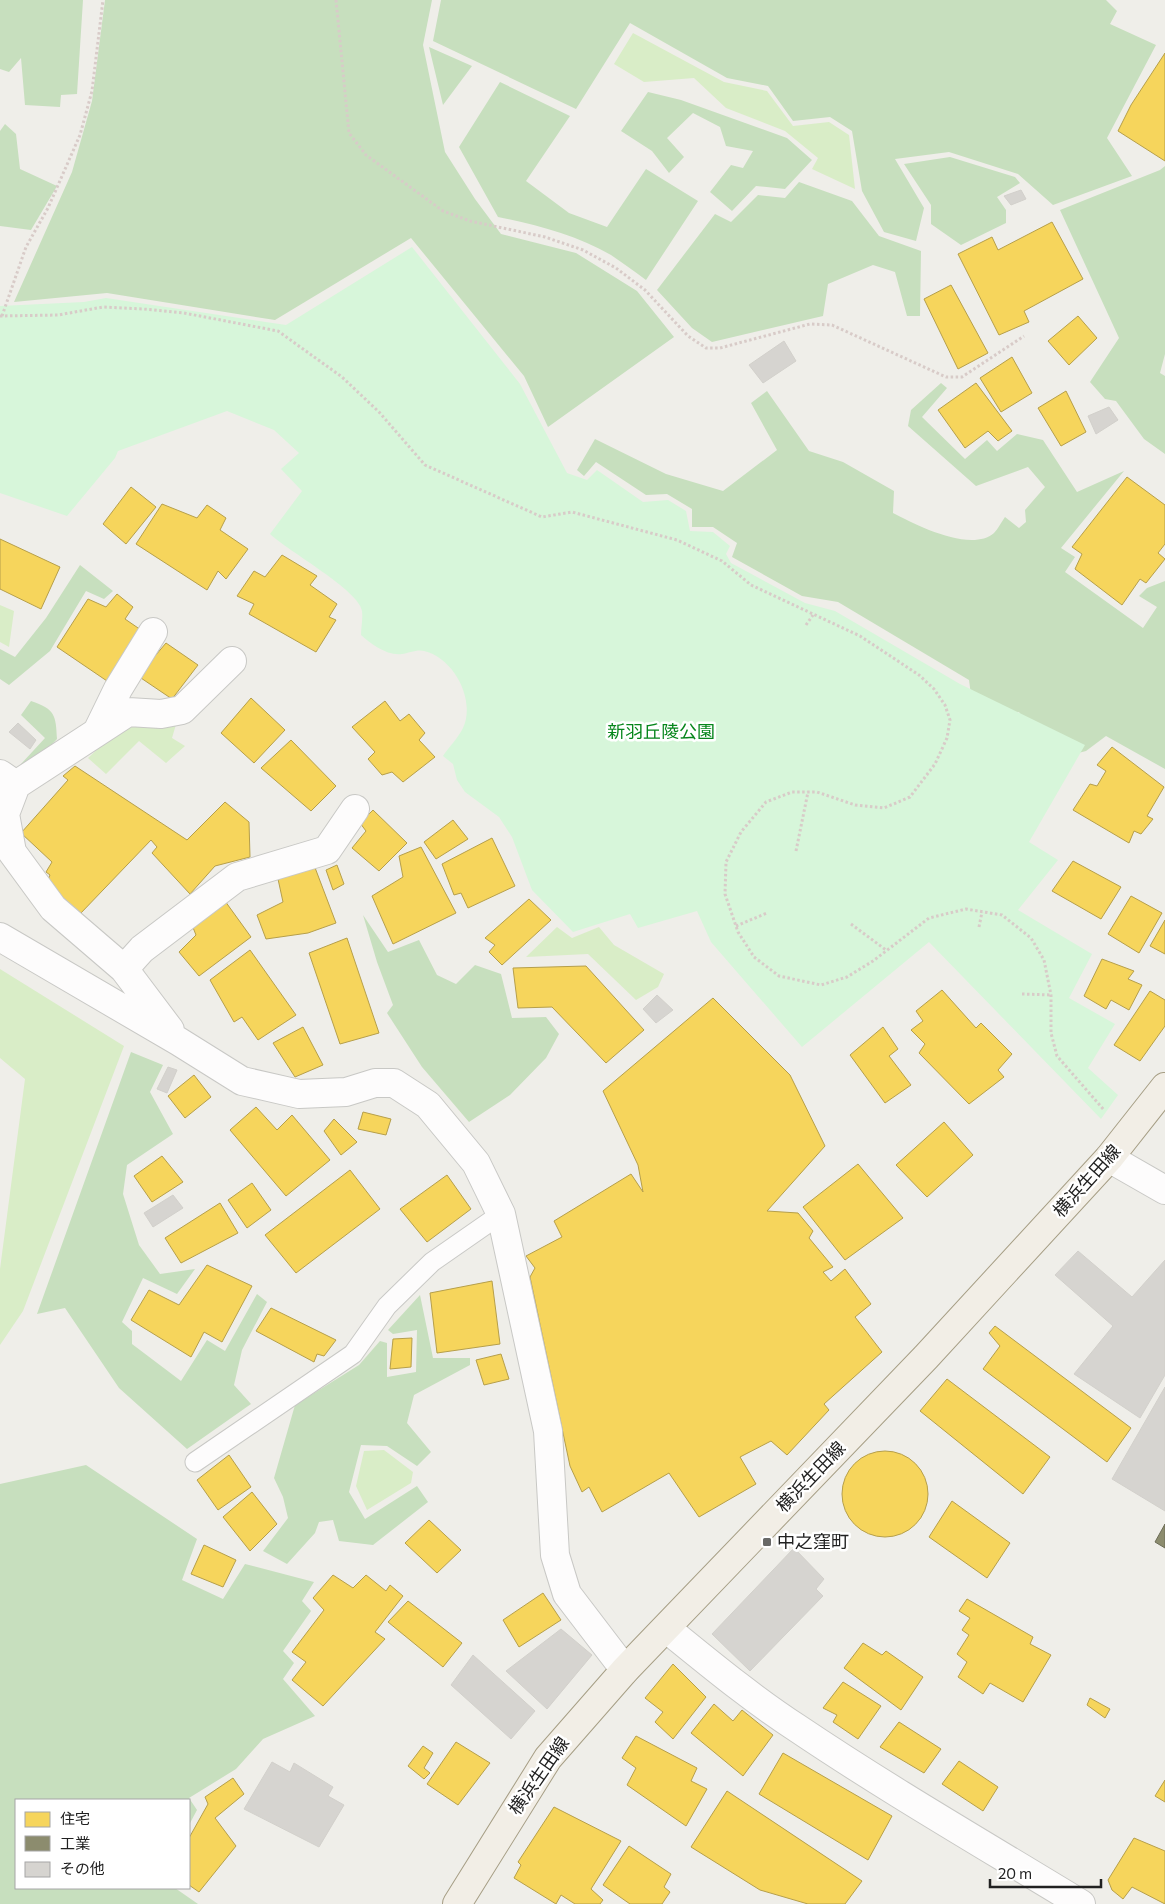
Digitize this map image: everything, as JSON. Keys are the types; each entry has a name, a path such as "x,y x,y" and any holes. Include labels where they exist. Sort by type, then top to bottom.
{"main road":[{"name":"横浜生田線","path":"457,1904 548,1758 625,1670 667,1629 932,1350 1109,1158 1165,1087"}],"street":[{"path":"97,732 118,689 153,632"},
{"path":"178,1041 124,969 53,908 12,852 5,814 8,779 97,732 128,712 161,714 182,710 232,661"},
{"path":"124,969 142,949 237,877 327,850 355,809"},
{"path":"0,937 178,1041 242,1081 299,1094 346,1092 376,1083 394,1082 428,1105 476,1163 501,1214 548,1431 555,1555 567,1594 625,1670"},
{"path":"1109,1158 1165,1190"},
{"path":"667,1629 751,1696 796,1728 960,1832 1082,1904"}],"lane":[{"path":"195,1462 353,1354 387,1306 432,1262 501,1214"}],"path":[{"path":"103,0 92,90 80,135 48,208 26,247 1,316 58,316 103,307 143,309 184,313 278,330 342,377 379,412 425,465 542,517 572,512 677,540 722,562 751,585 860,636 919,675 934,689 945,705 950,720 947,738 936,764 910,797 884,808 855,805 817,792 792,792 766,802 742,832 726,862 725,894 736,926 754,958 779,976 821,985 848,977 929,918 966,909 1002,916 1031,938 1044,960 1051,995 1051,1033 1057,1056 1126,1136"},
{"path":"336,0 349,133 366,155 442,211 470,221 546,237 583,250 616,268 645,290 688,336 706,348 720,348 810,324 832,326 946,377 962,377 1024,336"},
{"path":"806,625 813,615"},
{"path":"796,851 808,792"},
{"path":"979,927 982,912"},
{"path":"736,926 767,913"},
{"path":"851,924 886,950"},
{"path":"1022,994 1051,995"}],"green space":[{"path":"0,0 83,0 77,94 61,95 60,107 25,105 21,58 9,72 0,69"},
{"path":"105,0 432,0 423,45 445,152 475,199 501,234 576,253 637,291 674,337 548,427 524,376 411,238 275,320 107,293 14,302 72,172 92,101"},
{"path":"441,0 1106,0 1117,11 1110,24 1156,45 1107,138 1132,176 1053,205 1018,174 949,152 895,159 924,208 916,241 884,232 862,191 852,131 830,117 793,121 768,86 727,78 630,23 576,109 433,41"},
{"path":"633,33 724,82 767,91 793,126 829,122 849,135 855,189 812,169 818,158 785,131 726,108 694,78 644,82 614,64"},
{"path":"429,47 472,66 443,105"},
{"path":"500,82 570,116 526,181 569,213 607,227 646,169 698,201 646,280 611,255 570,236 542,227 498,217 459,147"},
{"path":"648,92 681,100 787,138 812,160 785,189 756,186 732,211 710,192 731,165 743,168 753,151 726,146 720,127 693,113 667,138 684,157 669,173 652,151 621,131"},
{"path":"5,124 16,134 20,169 57,186 31,230 0,226 0,131"},
{"path":"950,157 1015,177 1020,183 997,197 1006,210 1006,223 961,245 931,224 931,205 904,164"},
{"path":"1165,166 1165,354 1160,373 1165,376 1165,454 1144,439 1116,401 1105,399 1090,382 1119,338 1060,210 1160,170"},
{"path":"799,182 852,201 879,236 921,251 920,316 907,316 895,272 873,265 828,284 823,316 712,342 692,328 657,290 715,214 731,222 758,195 785,198"},
{"name":"新羽丘陵公園","path":"412,247 520,384 567,473 587,480 597,470 643,502 668,500 686,511 690,531 713,532 730,546 726,554 731,563 805,603 835,611 960,684 1085,745 1029,842 1058,860 1018,910 1092,954 1069,998 1115,1024 1088,1068 1118,1095 1101,1119 929,942 802,1047 711,942 697,911 638,928 630,914 573,932 532,890 512,837 499,817 465,792 457,780 453,764 443,756 461,732 466,717 467,705 464,693 453,671 435,655 424,651 396,654 380,649 370,642 361,635 362,611 358,602 337,582 270,534 302,491 281,469 299,453 274,430 227,411 118,451 115,458 67,516 0,493 0,306 84,302 106,298 286,325"},
{"path":"941,383 947,388 922,417 965,459 987,440 997,451 1017,434 1043,440 1077,492 1124,471 1061,548 1075,557 1065,572 1143,628 1157,607 1139,596 1147,588 1165,581 1165,769 1106,736 1086,751 1047,761 1019,712 993,717 973,710 969,680 838,602 802,596 732,557 737,543 713,527 692,527 692,509 667,494 646,495 596,462 584,476 577,470 595,439 666,474 723,491 777,450 751,403 767,391 809,451 843,462 894,491 893,513 929,530 958,539 972,540 984,538 994,533 1005,517 1019,528 1026,522 1025,510 1045,487 1028,467 976,486 908,426 911,410"},
{"path":"80,565 113,591 104,599 86,591 50,651 9,685 0,679 0,649 15,657 46,618"},
{"path":"0,605 14,611 9,647 0,642"},
{"path":"31,701 45,707 53,714 57,739 29,769 21,764 45,738 21,715"},
{"path":"129,720 177,721 172,738 185,746 166,763 139,741 106,774 88,758"},
{"path":"363,915 388,952 419,940 437,975 456,984 475,965 501,974 512,1018 546,1017 559,1034 546,1058 510,1095 469,1122 422,1067 387,1013 393,1005 377,962"},
{"path":"557,927 572,938 599,927 614,945 664,974 658,987 636,1000 588,954 526,957"},
{"path":"0,969 124,1046 23,1311 0,1345 0,1269 25,1079 0,1058"},
{"path":"131,1052 163,1065 150,1092 173,1134 127,1165 123,1194 139,1245 160,1274 195,1269 177,1294 143,1278 122,1322 132,1331 132,1344 181,1381 207,1340 225,1351 257,1294 267,1302 242,1350 234,1385 251,1404 187,1449 119,1388 65,1308 37,1314"},
{"path":"420,1295 433,1358 470,1358 470,1365 414,1395 407,1423 431,1452 417,1466 387,1446 361,1445 349,1492 365,1519 417,1486 428,1502 373,1545 339,1541 333,1520 319,1522 315,1533 287,1564 263,1551 288,1518 283,1497 274,1478 295,1405 359,1365 380,1341 387,1343 387,1377 416,1372 417,1330 393,1334 388,1330"},
{"path":"384,1450 413,1472 411,1483 367,1510 356,1486 364,1451"},
{"path":"86,1465 197,1539 182,1580 223,1599 245,1564 314,1582 302,1601 311,1611 283,1651 294,1663 283,1679 315,1716 263,1739 236,1769 190,1799 15,1799 15,1889 176,1889 198,1904 0,1904 0,1484"},
{"path":"190,1800 197,1810 190,1823"}],"building: 住宅":[{"path":"1165,53 1165,161 1118,131 1131,105"},
{"path":"1052,222 1083,279 1024,311 1029,322 999,335 958,254 992,237 998,250"},
{"path":"951,285 988,353 958,369 924,299"},
{"path":"1078,316 1097,338 1069,365 1048,341"},
{"path":"1012,357 1032,393 1001,412 980,378"},
{"path":"976,383 1012,431 998,441 988,431 965,448 938,410"},
{"path":"1066,391 1086,432 1061,446 1038,408"},
{"path":"1127,477 1165,505 1165,544 1158,553 1165,559 1146,583 1140,579 1122,605 1075,569 1082,554 1072,547"},
{"path":"131,487 156,507 126,544 103,524"},
{"path":"162,504 197,518 207,505 226,518 220,530 248,549 226,579 218,571 207,590 136,544"},
{"path":"0,539 60,567 41,609 0,589"},
{"path":"282,555 317,576 310,585 337,604 329,617 336,620 316,652 249,614 254,604 237,596 254,571 265,577"},
{"path":"117,594 133,607 125,619 141,630 107,681 57,647 88,599 106,607"},
{"path":"166,643 198,665 172,699 138,676"},
{"path":"251,698 285,730 254,763 221,733"},
{"path":"385,701 400,721 409,714 425,733 419,740 435,757 403,782 392,772 382,775 368,759 375,752 352,727"},
{"path":"291,740 336,786 311,811 261,768"},
{"path":"1112,747 1164,787 1147,816 1153,819 1141,834 1134,831 1129,843 1073,810 1090,784 1097,786 1106,771 1097,765"},
{"path":"75,766 187,840 225,802 249,822 250,857 215,866 190,894 152,853 157,847 151,840 80,914 45,886 50,875 46,872 52,862 21,833 68,780 63,776"},
{"path":"373,810 407,843 379,871 352,848 366,831 360,823"},
{"path":"453,820 468,839 436,859 424,842"},
{"path":"492,838 515,886 468,908 461,893 454,895 442,864"},
{"path":"421,847 456,913 393,944 372,896 403,877 399,856"},
{"path":"1073,861 1121,887 1101,919 1052,891"},
{"path":"314,865 336,923 308,933 266,939 257,915 283,902 278,879"},
{"path":"337,865 344,884 333,890 326,870"},
{"path":"1131,896 1162,913 1139,953 1108,934"},
{"path":"529,899 551,920 502,965 489,952 495,945 485,938"},
{"path":"225,901 251,937 199,976 179,952 196,935 192,925"},
{"path":"1165,920 1165,954 1150,946"},
{"path":"347,938 379,1033 340,1044 309,953"},
{"path":"250,950 296,1015 258,1040 242,1017 234,1022 210,980"},
{"path":"1102,959 1134,971 1128,979 1142,985 1129,1010 1111,1000 1106,1009 1084,996"},
{"path":"586,966 644,1030 606,1063 552,1007 518,1008 513,968"},
{"path":"942,990 976,1028 981,1023 1012,1054 998,1070 1004,1077 969,1104 919,1053 925,1044 911,1030 923,1021 916,1011"},
{"path":"1150,991 1165,1000 1165,1026 1140,1061 1114,1045"},
{"path":"713,998 790,1075 825,1146 767,1211 798,1213 813,1231 809,1238 833,1267 823,1272 831,1281 845,1269 871,1304 855,1317 882,1352 824,1404 829,1410 787,1455 771,1441 740,1457 756,1484 699,1517 669,1473 602,1512 589,1487 582,1492 570,1466 530,1277 535,1268 526,1256 562,1237 554,1221 631,1174 643,1192 638,1165 603,1091"},
{"path":"303,1027 323,1065 295,1077 273,1043"},
{"path":"883,1027 898,1049 889,1056 911,1085 885,1103 850,1055"},
{"path":"194,1075 211,1097 185,1118 168,1096"},
{"path":"256,1107 277,1130 292,1115 330,1160 286,1196 230,1130"},
{"path":"363,1112 391,1119 386,1135 358,1129"},
{"path":"334,1119 357,1142 341,1155 324,1131"},
{"path":"944,1122 973,1155 927,1197 896,1165"},
{"path":"162,1156 183,1182 152,1202 134,1176"},
{"path":"858,1164 903,1218 845,1260 803,1207"},
{"path":"350,1170 380,1209 296,1273 265,1235"},
{"path":"447,1175 471,1209 427,1242 400,1209"},
{"path":"252,1183 271,1210 247,1228 228,1200"},
{"path":"220,1203 238,1233 181,1263 165,1238"},
{"path":"207,1265 252,1286 222,1342 204,1332 191,1357 131,1320 149,1290 179,1305"},
{"path":"492,1281 500,1344 437,1353 430,1293"},
{"path":"271,1308 336,1340 324,1356 317,1354 314,1362 256,1331"},
{"path":"995,1326 1131,1428 1107,1462 983,1369 1000,1346 989,1333"},
{"path":"412,1338 411,1367 390,1369 393,1339"},
{"path":"501,1354 509,1379 484,1385 476,1360"},
{"path":"947,1379 1050,1457 1023,1494 920,1411"},
{"path":"885,1451 901,1455 915,1464 924,1478 928,1494 924,1510 915,1524 901,1533 885,1537 869,1533 855,1524 846,1510 842,1494 846,1478 855,1464 869,1455"},
{"path":"229,1455 251,1487 218,1510 197,1480"},
{"path":"252,1492 277,1524 250,1551 223,1517"},
{"path":"952,1501 1010,1543 987,1578 929,1537"},
{"path":"429,1520 461,1550 437,1573 405,1543"},
{"path":"204,1545 236,1560 223,1587 191,1574"},
{"path":"333,1575 353,1588 366,1575 386,1591 390,1585 403,1596 375,1632 385,1639 323,1706 292,1680 306,1662 292,1652 324,1610 313,1598"},
{"path":"543,1593 561,1620 519,1647 503,1620"},
{"path":"967,1599 1033,1637 1030,1644 1051,1655 1023,1702 990,1683 983,1694 958,1677 967,1662 957,1654 969,1635 962,1630 970,1618 959,1611"},
{"path":"408,1601 462,1643 443,1667 388,1622"},
{"path":"863,1643 882,1655 886,1651 923,1677 901,1710 844,1668"},
{"path":"673,1664 706,1697 673,1739 655,1722 663,1712 645,1698"},
{"path":"843,1682 881,1706 858,1739 833,1722 837,1715 823,1708"},
{"path":"1090,1698 1110,1709 1105,1718 1087,1705"},
{"path":"714,1704 733,1721 742,1710 773,1735 743,1776 691,1733"},
{"path":"899,1722 941,1749 924,1773 880,1747"},
{"path":"636,1736 697,1768 691,1781 707,1789 686,1826 627,1785 636,1768 622,1758"},
{"path":"456,1742 490,1763 458,1805 427,1784"},
{"path":"423,1746 433,1753 424,1768 430,1773 424,1779 408,1766"},
{"path":"783,1753 892,1816 868,1860 759,1794"},
{"path":"959,1761 998,1787 983,1811 942,1784"},
{"path":"233,1778 244,1794 215,1818 236,1846 199,1892 190,1886 190,1836 208,1804 205,1797"},
{"path":"1165,1780 1165,1802 1155,1796"},
{"path":"727,1791 862,1881 845,1904 808,1904 760,1890 691,1847"},
{"path":"554,1807 621,1841 591,1889 603,1900 600,1904 575,1904 561,1895 556,1904 514,1878 521,1865 518,1862"},
{"path":"1134,1838 1165,1851 1165,1904 1132,1887 1123,1899 1112,1890 1108,1880"},
{"path":"629,1846 671,1874 664,1887 670,1892 662,1904 630,1904 603,1885"}],"building: 工業":[{"path":"1165,1524 1165,1548 1155,1542"}],"building: その他":[{"path":"1021,190 1026,199 1011,205 1004,196"},
{"path":"784,341 796,361 763,383 749,365"},
{"path":"1109,407 1118,420 1096,434 1088,416"},
{"path":"18,723 36,740 30,749 9,732"},
{"path":"657,995 673,1010 656,1023 643,1009"},
{"path":"168,1067 177,1070 167,1093 157,1089"},
{"path":"173,1195 183,1208 153,1227 144,1213"},
{"path":"1078,1251 1132,1297 1165,1260 1165,1375 1140,1418 1074,1374 1113,1326 1055,1275"},
{"path":"1165,1387 1165,1511 1112,1479"},
{"path":"794,1548 824,1579 816,1589 823,1596 750,1671 712,1634"},
{"path":"561,1629 592,1655 547,1709 506,1671"},
{"path":"473,1655 535,1711 511,1739 451,1685"},
{"path":"272,1762 290,1772 294,1763 333,1787 328,1796 344,1805 319,1847 244,1809"}],"place":[{"name":"中之窪町","path":"767,1542"}]}
